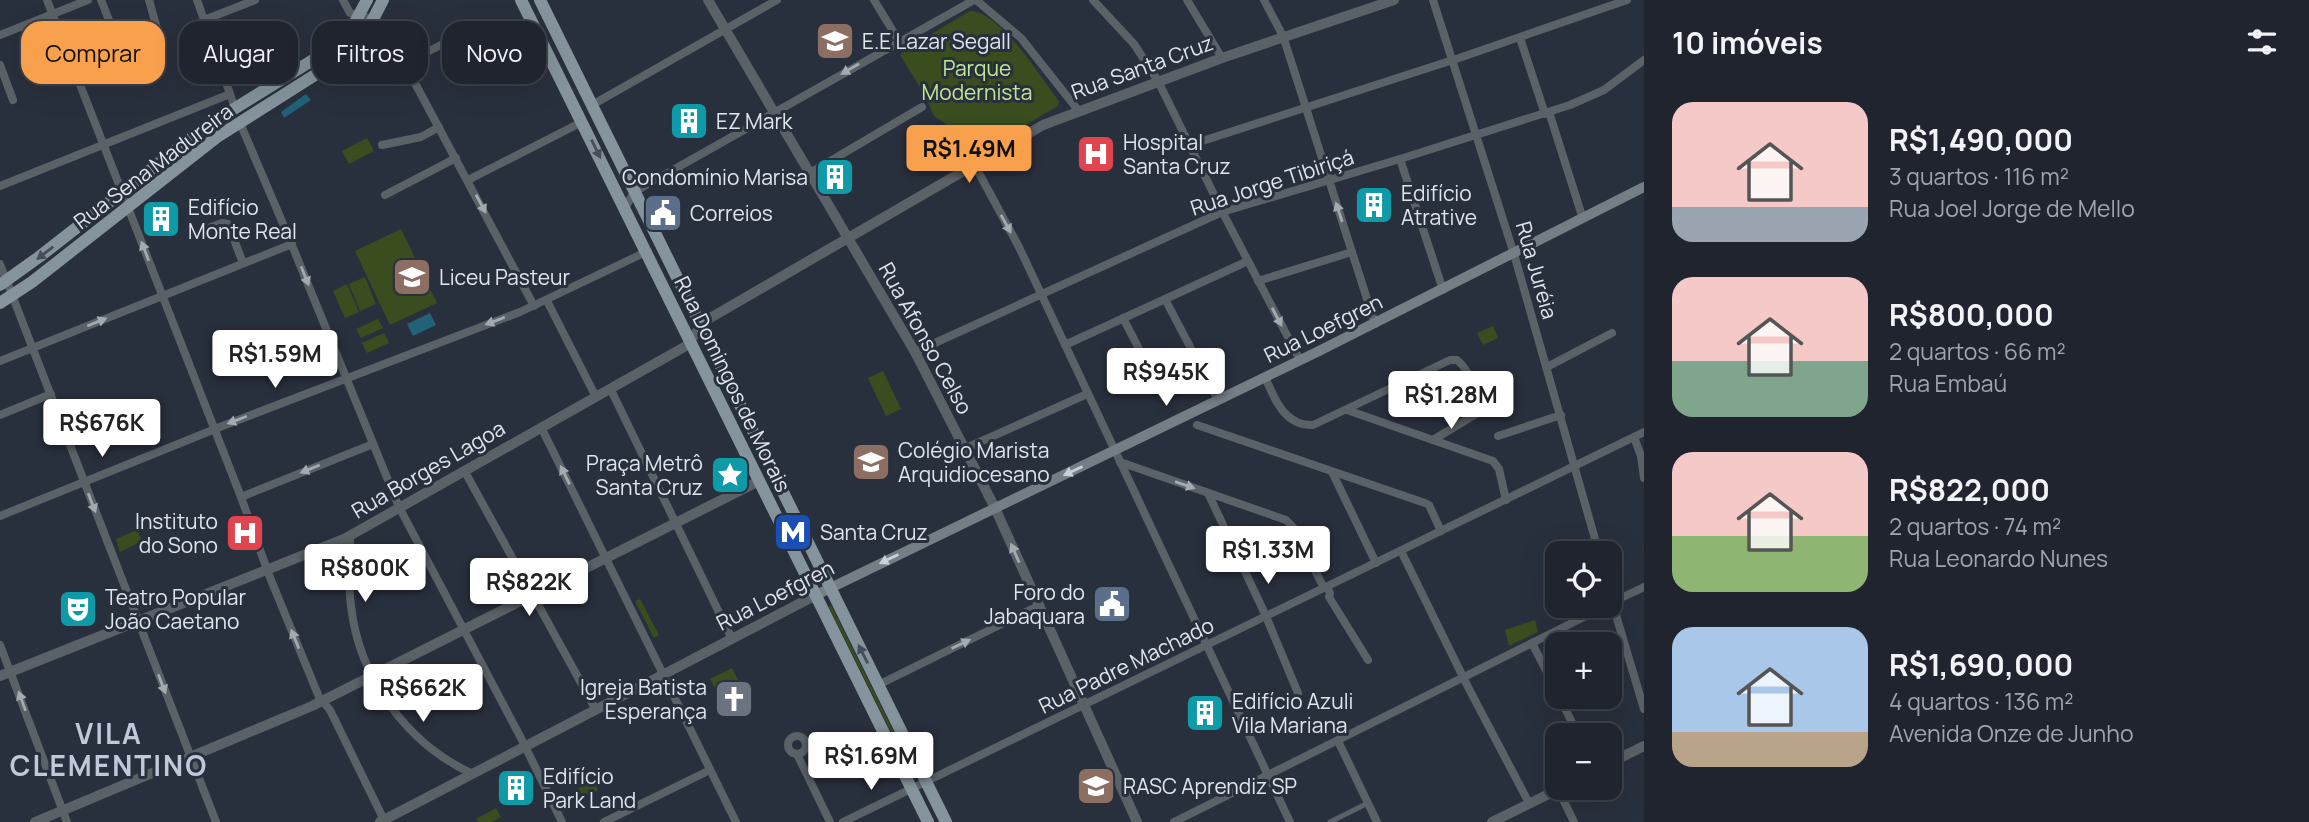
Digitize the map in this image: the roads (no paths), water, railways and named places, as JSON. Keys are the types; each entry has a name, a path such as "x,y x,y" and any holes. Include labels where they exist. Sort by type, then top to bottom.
{"main road":[{"name":"Rua Sena Madureira","path":"3,283 191,137 337,45 367,0"},
{"name":"Rua Sena Madureira","path":"0,303 129,207 194,154 345,57 353,50 383,0"},
{"name":"Rua Domingos de Morais","path":"521,0 928,822"},
{"name":"Rua Domingos de Morais","path":"540,0 946,822"},
{"name":"Rua Loefgren","path":"816,595 1375,324 1644,188"}],"street":[{"path":"47,0 267,569 322,701 330,710 382,821"},
{"path":"36,21 88,0"},
{"path":"102,0 110,21"},
{"path":"149,0 155,21"},
{"path":"197,0 235,108"},
{"path":"204,20 255,0"},
{"path":"343,0 347,10 376,21"},
{"name":"Rua Afonso Celso","path":"708,0 915,352 995,508 1137,822"},
{"path":"592,105 777,0"},
{"path":"874,0 899,41"},
{"path":"625,208 634,192 975,0 1021,38 1075,112"},
{"path":"1093,0 1134,44 1158,81 1222,212 1300,360"},
{"path":"1187,0 1222,58"},
{"path":"1264,0 1283,36 1375,324"},
{"name":"Rua Santa Cruz","path":"700,326 1025,134 1158,81 1394,0"},
{"name":"Rua Juréia","path":"1433,0 1514,254 1596,541"},
{"path":"1191,145 1452,61 1627,0"},
{"path":"0,35 21,27"},
{"path":"1520,38 1583,219"},
{"name":"Rua Jorge Tibiriçá","path":"915,352 1222,212 1547,113 1604,90 1644,60"},
{"path":"0,65 13,100"},
{"path":"416,84 534,306"},
{"path":"0,186 230,94"},
{"path":"810,173 922,107"},
{"path":"468,180 582,122"},
{"path":"240,123 399,507 562,822"},
{"path":"382,145 421,136 439,127"},
{"path":"385,195 456,158"},
{"path":"1400,159 1443,290"},
{"path":"974,164 1019,247 1290,822"},
{"path":"211,228 228,224 243,263"},
{"path":"0,361 292,244"},
{"path":"0,516 215,429 547,301 646,252"},
{"path":"1258,281 1352,252"},
{"path":"1065,345 1248,261"},
{"path":"0,264 3,283 12,296 33,347 216,822"},
{"path":"1165,299 1215,401"},
{"path":"547,301 596,397"},
{"path":"1123,318 1164,397"},
{"name":"Rua Borges Lagoa","path":"0,676 350,536 686,346 700,326"},
{"path":"1547,367 1612,333"},
{"path":"1265,377 1279,406 1299,424 1313,425 1450,360 1457,360 1462,363 1481,402 1481,408 1476,414 1433,440"},
{"path":"610,388 732,639"},
{"path":"0,415 51,394"},
{"path":"964,449 1087,394"},
{"path":"1347,411 1493,461 1499,469 1506,500"},
{"path":"1498,436 1561,415"},
{"path":"1198,425 1425,503 1429,505 1441,531"},
{"path":"541,427 736,822"},
{"name":"Rua Padre Machado","path":"843,822 1644,432"},
{"path":"1634,437 1642,460 1644,478"},
{"path":"241,497 373,444"},
{"path":"1120,462 1289,522 1330,593 1329,597 1368,660"},
{"path":"464,470 596,709"},
{"path":"1332,472 1376,563"},
{"path":"35,822 191,759 322,701 759,481"},
{"path":"1208,493 1298,693"},
{"path":"350,536 353,621 373,676 398,716 414,735 437,754 473,774"},
{"path":"1401,551 1529,803"},
{"path":"1622,596 1644,587"},
{"name":"Rua Loefgren","path":"382,821 816,595"},
{"path":"878,685 1038,606"},
{"path":"1174,822 1579,618"},
{"path":"1614,618 1644,709"},
{"path":"1532,643 1545,669"},
{"path":"0,645 67,822"},
{"path":"1338,741 1377,822"},
{"path":"1622,757 1644,746"},
{"path":"797,754 830,822"},
{"path":"604,822 710,770"},
{"path":"1492,822 1545,795"},
{"path":"1564,800 1574,822"},
{"path":"1330,822 1368,803"}],"water":[{"path":"306,94 311,100 284,118 281,112"},
{"path":"430,313 436,325 413,336 407,324"}],"place":[{"name":"E.E Lazar Segall","path":"835,41"},
{"name":"EZ Mark","path":"689,121"},
{"name":"Hospital Santa Cruz","path":"1096,154"},
{"name":"Condomínio Marisa","path":"835,177"},
{"name":"Edifício Atrative","path":"1374,205"},
{"name":"Correios","path":"663,213"},
{"name":"Edifício Monte Real","path":"161,219"},
{"name":"Liceu Pasteur","path":"412,277"},
{"name":"Colégio Marista Arquidiocesano","path":"871,462"},
{"name":"Praça Metrô Santa Cruz","path":"730,475"},
{"name":"Santa Cruz","path":"793,532"},
{"name":"Instituto do Sono","path":"245,533"},
{"name":"Foro do Jabaquara","path":"1112,604"},
{"name":"Teatro Popular João Caetano","path":"78,609"},
{"name":"Igreja Batista Esperança","path":"734,699"},
{"name":"Edifício Azuli Vila Mariana","path":"1205,713"},
{"name":"RASC Aprendiz SP","path":"1096,786"},
{"name":"Edifício Park Land","path":"516,788"}],"district":[{"name":"VILA CLEMENTINO","path":"109,749"}],"park label":[{"name":"Parque Modernista","path":"977,80"}]}
